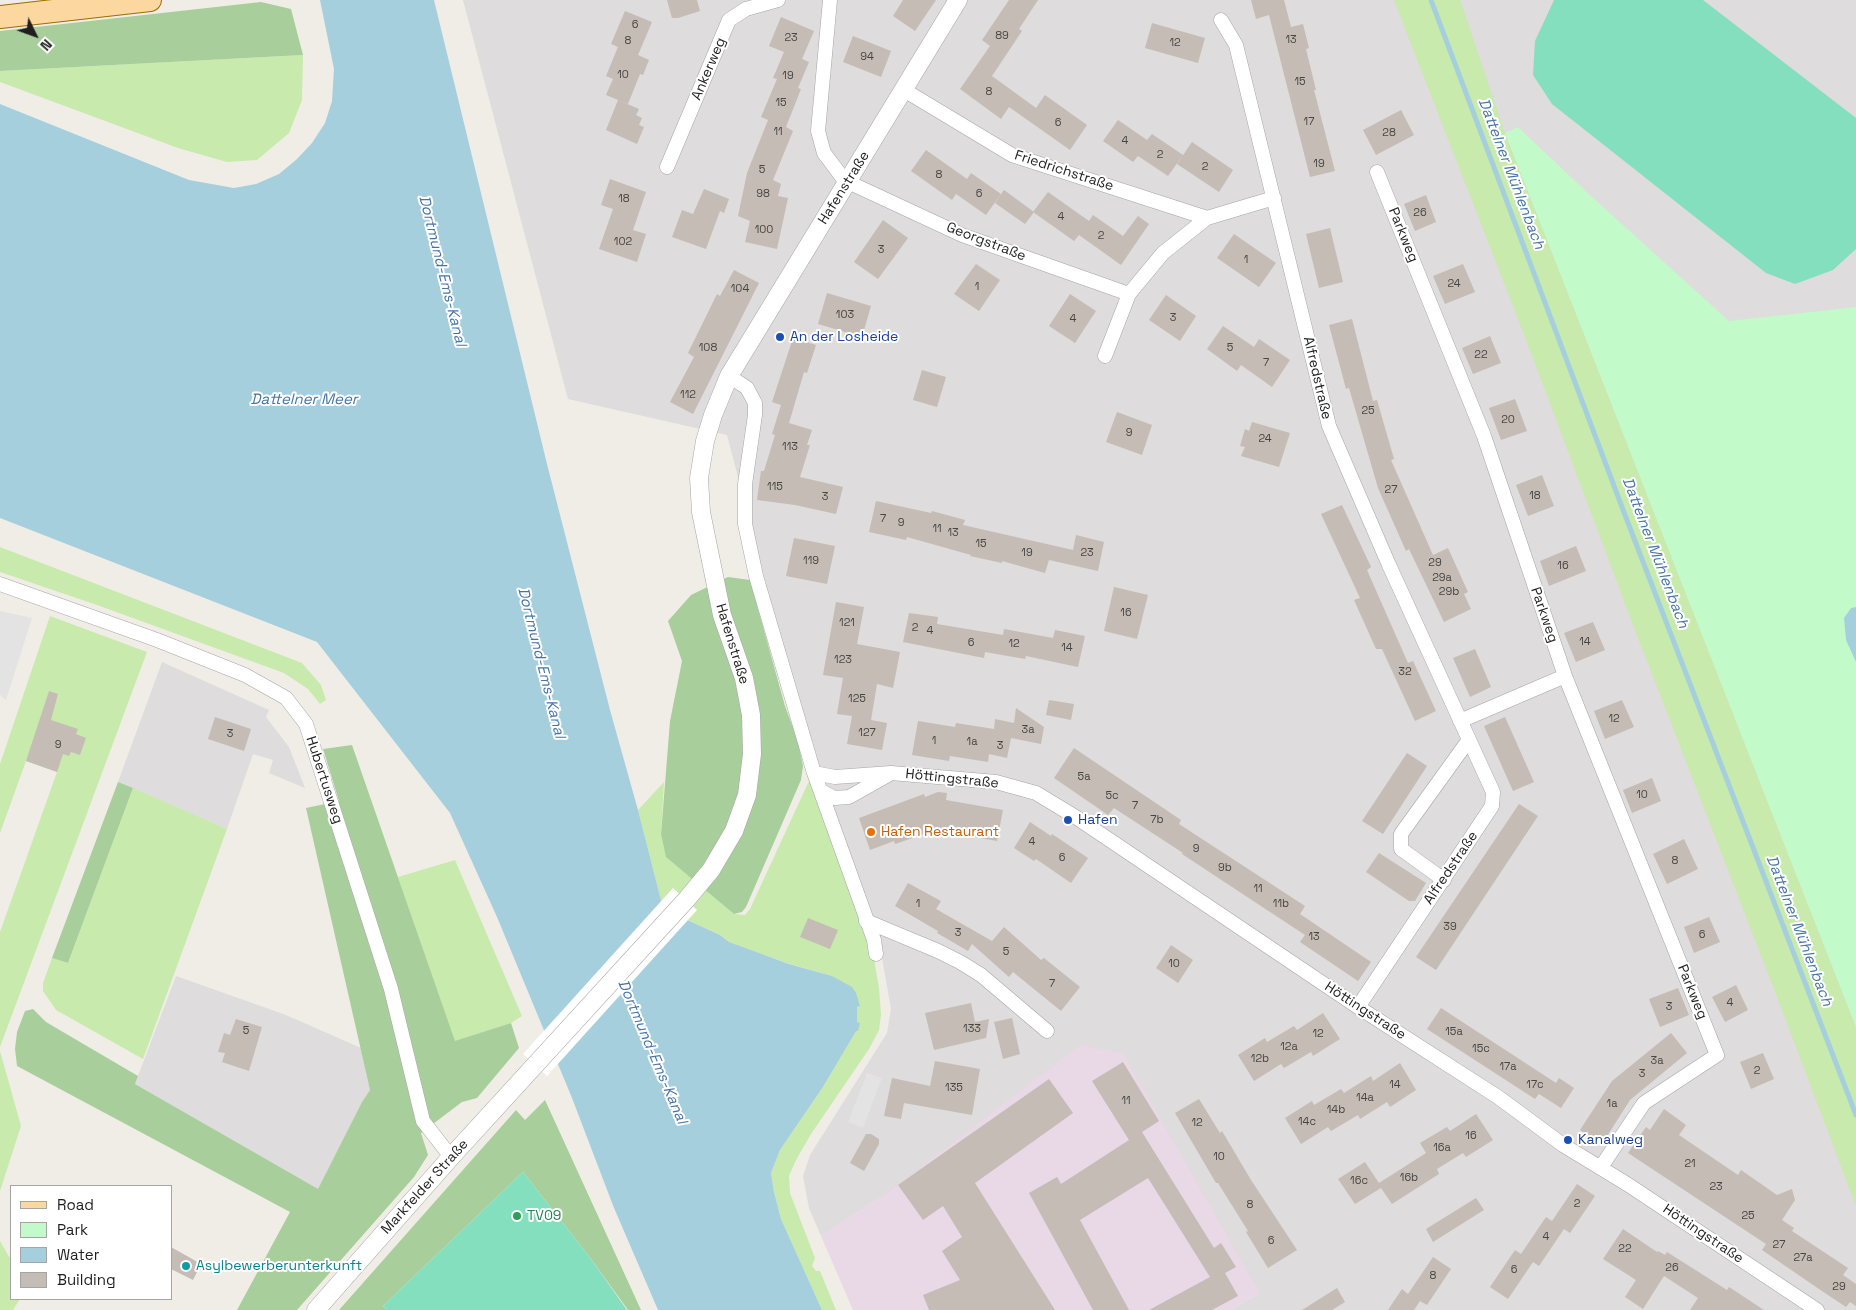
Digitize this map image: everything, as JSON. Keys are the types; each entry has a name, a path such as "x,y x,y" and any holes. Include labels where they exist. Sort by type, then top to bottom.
{"main road":[{"path":"0,17 150,0"}],"street":[{"name":"Ankerweg","path":"668,167 730,20 746,9 778,0"},
{"path":"830,0 818,131 824,153 848,182"},
{"name":"Hafenstraße","path":"535,1065 686,900 711,870 734,831 747,795 752,754 751,715 744,678 722,615 701,512 699,478 705,442 729,376 958,0"},
{"name":"Alfredstraße","path":"1220,20 1236,45 1328,426 1492,792 1492,806 1358,1007"},
{"name":"Friedrichstraße","path":"904,90 1012,155 1207,218"},
{"name":"Parkweg","path":"1377,172 1484,436 1565,676 1717,1055 1644,1103 1601,1168"},
{"name":"Georgstraße","path":"848,182 962,235 1129,294"},
{"path":"1105,356 1129,294 1163,254 1207,218 1274,198"},
{"path":"729,376 747,388 755,403 745,484 745,524 756,576 814,773 874,940 876,954"},
{"name":"Hubertusweg","path":"0,584 157,640 245,675 286,698 306,724 390,989 423,1122 451,1157"},
{"path":"1460,721 1565,676"},
{"path":"1444,880 1401,849 1401,834 1468,741"},
{"name":"Höttingstraße","path":"814,773 835,777 891,773 996,782 1036,793 1358,1007 1498,1097 1563,1145 1817,1310"},
{"name":"Höttingstraße","path":"821,791 834,798 849,797 891,773"},
{"path":"866,921 960,962 981,975 1047,1031"},
{"name":"Markfelder Straße","path":"316,1310 535,1065"}],"shaded area":[{"path":"463,0 1856,0 1856,1310 1230,1310 1260,1293 882,1197 821,1236 809,1208 803,1176 810,1155 887,1033 891,1009 881,952 841,827 816,761 795,696 727,435 568,399"},
{"path":"0,611 32,618 6,700 0,695"},
{"path":"162,662 269,710 266,717 289,747 305,788 269,773 273,760 253,754 227,829 118,782"},
{"path":"176,976 286,1015 361,1048 370,1090 362,1102 318,1190 135,1084"},
{"path":"1080,1045 1123,1053 1260,1293 1230,1310 853,1310 821,1236 882,1197"},
{"path":"867,1073 882,1078 863,1128 848,1122"}],"green space":[{"path":"1394,0 1460,0 1505,133 1856,1027 1856,1206 1635,630 1527,342"},
{"path":"1554,0 1703,0 1856,118 1856,249 1833,270 1795,284 1766,273 1552,104 1533,75 1535,41"},
{"path":"261,2 291,9 303,55 0,71 0,31"},
{"path":"303,55 302,100 289,133 257,160 227,162 178,148 0,82 0,71"},
{"path":"1518,127 1729,321 1856,307 1856,1027 1505,133"},
{"path":"0,547 302,663 321,685 326,700 320,704 308,689 284,673 0,572"},
{"path":"728,577 750,580 785,706 798,741 803,766 801,780 746,907 742,912 734,914 666,857 661,834 670,721 682,661 668,621 691,595"},
{"path":"50,616 147,652 0,1047 0,932 57,772 26,761 0,833 0,764"},
{"path":"352,745 455,1041 511,1023 519,1048 477,1098 462,1102 421,1133 428,1155 414,1177 297,1310 237,1310 290,1212 17,1066 15,1049 17,1032 25,1011 33,1009 46,1022 138,1076 135,1084 318,1189 362,1102 370,1090 306,808 339,801 323,749"},
{"path":"809,781 820,802 871,942 879,988 881,1015 879,1030 869,1049 811,1134 789,1176 790,1193 815,1258 812,1266 816,1271 820,1271 836,1310 822,1310 781,1219 771,1173 780,1150 823,1087 860,1023 857,1022 857,1007 859,1007 832,976 741,947 672,913 661,900 638,810 664,782 661,834 689,875 734,914 745,915 750,909"},
{"path":"118,782 133,788 68,963 52,958"},
{"path":"133,788 227,829 143,1059 56,1010 43,991 43,983 52,958 68,963"},
{"path":"455,860 522,1016 511,1023 455,1042 398,877"},
{"path":"0,1051 21,1126 0,1191"},
{"path":"545,1100 641,1310 628,1310 523,1172 383,1306 387,1310 339,1310 516,1110 525,1120"},
{"name":"TV09","path":"523,1172 591,1259 627,1310 387,1310 383,1306"},
{"path":"0,1241 10,1258 10,1300 19,1300 13,1310 0,1310"}],"water":[{"name":"Dattelner Meer","path":"320,0 434,0 547,464 661,900 672,913 720,935 729,942 789,964 832,976 852,987 856,993 860,1006 857,1007 857,1022 860,1023 858,1031 856,1031 823,1087 780,1150 771,1173 781,1219 822,1310 658,1310 614,1208 572,1098 497,917 450,813 317,642 0,518 0,104 189,180 234,188 256,184 279,174 297,159 312,143 325,123 332,101 334,69"},
{"path":"1856,607 1856,662 1846,640 1844,618 1851,608"}],"pier":[{"path":"673,888 697,910 547,1076 523,1054"}],"building":[{"path":"667,0 697,0 700,11 672,18"},
{"path":"903,0 936,0 915,31 893,16"},
{"path":"1009,0 1038,0 1019,29 1022,31 992,76 1036,108 1045,95 1087,125 1070,150 1009,107 1001,119 960,89 990,46 982,40"},
{"path":"1251,0 1284,0 1291,27 1303,24 1309,48 1306,49 1316,90 1314,90 1335,171 1310,177 1269,15 1256,19"},
{"path":"625,11 652,22 638,55 649,60 643,75 640,74 628,104 606,95 613,79 606,76 618,47 611,44"},
{"path":"781,17 814,31 802,59 809,62 798,88 801,89 786,127 793,131 773,180 781,184 778,196 788,198 777,249 745,242 750,221 738,216 747,173 768,120 761,117 777,79 773,78 784,52 769,46"},
{"path":"1152,23 1205,38 1198,63 1145,48"},
{"path":"853,36 891,51 881,77 843,62"},
{"path":"618,100 639,109 636,115 642,118 639,125 644,127 637,144 606,130"},
{"path":"1401,110 1414,135 1376,155 1363,130"},
{"path":"1118,120 1147,140 1152,134 1183,155 1168,176 1138,156 1133,162 1103,141"},
{"path":"1192,142 1233,170 1219,192 1177,164"},
{"path":"926,150 967,179 971,173 1001,194 986,215 956,194 952,200 911,171"},
{"path":"610,179 646,192 633,230 646,234 637,262 599,249 613,209 601,205"},
{"path":"704,189 729,199 724,213 720,211 706,249 672,237 682,210 693,214"},
{"path":"1004,190 1034,212 1025,224 995,203"},
{"path":"1048,192 1089,221 1093,215 1123,236 1138,216 1149,224 1121,265 1079,235 1074,241 1033,212"},
{"path":"1426,195 1436,222 1415,231 1404,204"},
{"path":"883,220 908,238 878,279 854,262"},
{"path":"1330,228 1343,282 1319,288 1306,234"},
{"path":"1234,234 1276,263 1259,287 1217,258"},
{"path":"976,264 1000,280 979,311 954,294"},
{"path":"1463,264 1475,292 1445,304 1433,276"},
{"path":"734,270 759,283 693,414 670,402 694,357 688,353 717,294 720,296"},
{"path":"827,293 871,306 862,337 818,324"},
{"path":"1070,294 1096,311 1075,343 1049,326"},
{"path":"1166,295 1196,316 1180,341 1149,320"},
{"path":"1352,319 1373,401 1377,400 1394,459 1391,460 1433,555 1448,548 1468,592 1464,594 1471,609 1444,622 1409,549 1406,551 1378,488 1349,388 1346,389 1329,325"},
{"path":"1223,326 1254,347 1259,339 1290,360 1272,387 1241,365 1237,371 1207,349"},
{"path":"1490,336 1501,363 1473,374 1462,348"},
{"path":"793,338 816,345 807,373 804,372 789,423 812,430 807,445 810,445 800,477 843,487 836,514 795,505 757,500 761,471 764,471 775,435 772,434 781,405 772,402"},
{"path":"922,370 946,377 937,407 913,400"},
{"path":"1515,399 1527,431 1501,440 1489,408"},
{"path":"1117,412 1152,425 1142,455 1106,442"},
{"path":"1252,422 1290,433 1279,467 1241,456 1245,447 1240,446 1245,429 1249,431"},
{"path":"1542,475 1554,506 1528,516 1516,485"},
{"path":"876,501 931,513 932,511 965,520 963,525 1073,550 1076,535 1104,542 1098,571 1049,560 1045,573 1002,561 1002,563 970,556 907,537 906,540 869,532"},
{"path":"1342,505 1371,567 1367,570 1408,663 1413,661 1436,711 1415,721 1382,649 1376,649 1354,600 1360,598 1321,514"},
{"path":"794,538 835,546 827,584 786,576"},
{"path":"1576,546 1586,571 1549,586 1540,561"},
{"path":"1114,587 1148,595 1137,639 1104,631"},
{"path":"836,602 864,607 857,644 900,652 893,688 877,684 871,720 887,723 882,750 847,744 852,716 837,714 843,678 823,675"},
{"path":"909,613 938,617 937,624 1003,635 1004,629 1053,638 1055,630 1085,636 1078,667 1026,656 1025,659 985,652 984,658 903,642"},
{"path":"1593,622 1605,650 1576,662 1564,633"},
{"path":"1475,649 1491,687 1470,697 1453,658"},
{"path":"49,691 58,694 51,720 78,729 76,734 86,738 80,755 71,752 69,756 63,754 57,772 26,761"},
{"path":"1049,700 1074,704 1071,720 1046,715"},
{"path":"1622,700 1634,727 1605,739 1594,711"},
{"path":"1016,708 1044,727 1041,744 1011,738 1007,758 989,754 988,762 950,756 949,761 912,755 918,721 955,727 956,723 994,729 995,719 1014,723"},
{"path":"215,717 251,729 244,751 208,739"},
{"path":"1505,717 1534,782 1513,791 1484,726"},
{"path":"1074,748 1181,820 1179,824 1305,906 1300,914 1371,962 1358,981 1300,942 1305,935 1183,853 1114,808 1108,815 1054,778"},
{"path":"1407,753 1427,766 1383,834 1362,821"},
{"path":"1652,778 1661,801 1632,813 1623,790"},
{"path":"938,792 947,793 946,800 1003,810 997,841 936,830 895,844 894,841 870,850 859,818 924,794 925,797"},
{"path":"1519,804 1538,816 1436,970 1416,957"},
{"path":"1030,822 1088,858 1071,883 1036,859 1034,861 1014,848"},
{"path":"1684,839 1698,869 1667,884 1653,854"},
{"path":"1379,853 1426,883 1415,901 1409,901 1366,872"},
{"path":"908,883 941,901 936,909 992,941 1004,927 1041,960 1044,958 1080,987 1061,1011 1013,972 1009,977 972,944 968,951 895,906"},
{"path":"1709,917 1720,942 1694,953 1684,927"},
{"path":"808,918 838,930 830,949 800,937"},
{"path":"1171,945 1193,960 1178,983 1156,968"},
{"path":"1736,985 1748,1010 1725,1022 1712,997"},
{"path":"1678,988 1689,1015 1660,1027 1649,999"},
{"path":"971,1003 975,1022 989,1019 986,1038 934,1050 925,1013"},
{"path":"1441,1008 1556,1083 1559,1078 1574,1088 1561,1108 1539,1094 1535,1099 1427,1029"},
{"path":"1323,1013 1340,1039 1313,1056 1311,1052 1284,1068 1281,1064 1254,1081 1238,1055 1265,1038 1267,1042 1294,1026 1297,1030"},
{"path":"1012,1018 1020,1054 1003,1059 994,1022"},
{"path":"236,1019 262,1027 249,1071 222,1062 225,1053 218,1052 224,1033 230,1035"},
{"path":"1671,1033 1687,1053 1630,1100 1602,1144 1580,1130 1612,1081"},
{"path":"1763,1053 1774,1079 1751,1089 1740,1062"},
{"path":"935,1061 980,1069 972,1115 904,1103 901,1119 884,1116 892,1078 930,1086"},
{"path":"1123,1062 1159,1121 1142,1132 1214,1248 1221,1243 1236,1267 1225,1273 1238,1296 1212,1310 1149,1310 1210,1277 1148,1178 1080,1220 1129,1310 1093,1310 1029,1193 1057,1177 1061,1184 1129,1140 1092,1081"},
{"path":"1400,1063 1416,1090 1390,1107 1387,1102 1360,1119 1358,1115 1331,1131 1328,1127 1301,1144 1285,1118 1312,1101 1314,1105 1341,1089 1344,1093 1371,1076 1373,1081"},
{"path":"1049,1079 1073,1113 975,1183 1055,1310 929,1310 923,1295 960,1280 942,1251 962,1237 943,1206 923,1220 898,1185"},
{"path":"1199,1099 1220,1133 1222,1131 1251,1180 1297,1250 1268,1268 1246,1232 1248,1231 1218,1183 1216,1183 1175,1113"},
{"path":"1664,1109 1686,1125 1679,1135 1738,1175 1741,1170 1777,1195 1792,1189 1795,1200 1782,1220 1794,1228 1792,1231 1848,1268 1843,1275 1856,1284 1856,1306 1850,1302 1846,1307 1819,1289 1762,1250 1766,1244 1628,1153 1646,1127 1650,1130"},
{"path":"1476,1114 1493,1140 1466,1157 1463,1153 1437,1169 1439,1174 1392,1204 1381,1188 1355,1204 1338,1179 1365,1162 1379,1183 1426,1153 1420,1143 1447,1127 1450,1131"},
{"path":"866,1134 871,1134 879,1139 879,1144 864,1171 850,1163"},
{"path":"1577,1184 1595,1196 1570,1233 1564,1229 1539,1266 1533,1262 1508,1299 1490,1287 1515,1250 1521,1254 1546,1217 1552,1221"},
{"path":"1476,1198 1484,1210 1433,1242 1426,1229"},
{"path":"1623,1229 1657,1252 1665,1255 1667,1252 1727,1290 1729,1287 1764,1310 1690,1310 1698,1298 1664,1276 1643,1309 1625,1297 1636,1280 1603,1259"},
{"name":"Asylbewerberunterkunft","path":"172,1248 201,1264 193,1280 172,1270"},
{"path":"1433,1257 1451,1269 1427,1305 1420,1301 1414,1310 1388,1310 1402,1289 1408,1294"},
{"path":"1337,1288 1345,1302 1332,1310 1302,1310"}],"waterway":[{"name":"Dattelner Mühlenbach","path":"1431,0 1625,515 1856,1115"}],"place":[{"name":"An der Losheide","path":"780,337"},
{"name":"Hafen","path":"1068,820"},
{"name":"Hafen Restaurant","path":"871,832"},
{"name":"Kanalweg","path":"1568,1140"},
{"name":"TV09","path":"517,1216"},
{"name":"Asylbewerberunterkunft","path":"186,1266"}],"water label":[{"name":"Dortmund-Ems-Kanal","path":"442,271"},
{"name":"Dortmund-Ems-Kanal","path":"541,663"},
{"name":"Dortmund-Ems-Kanal","path":"652,1052"}]}
